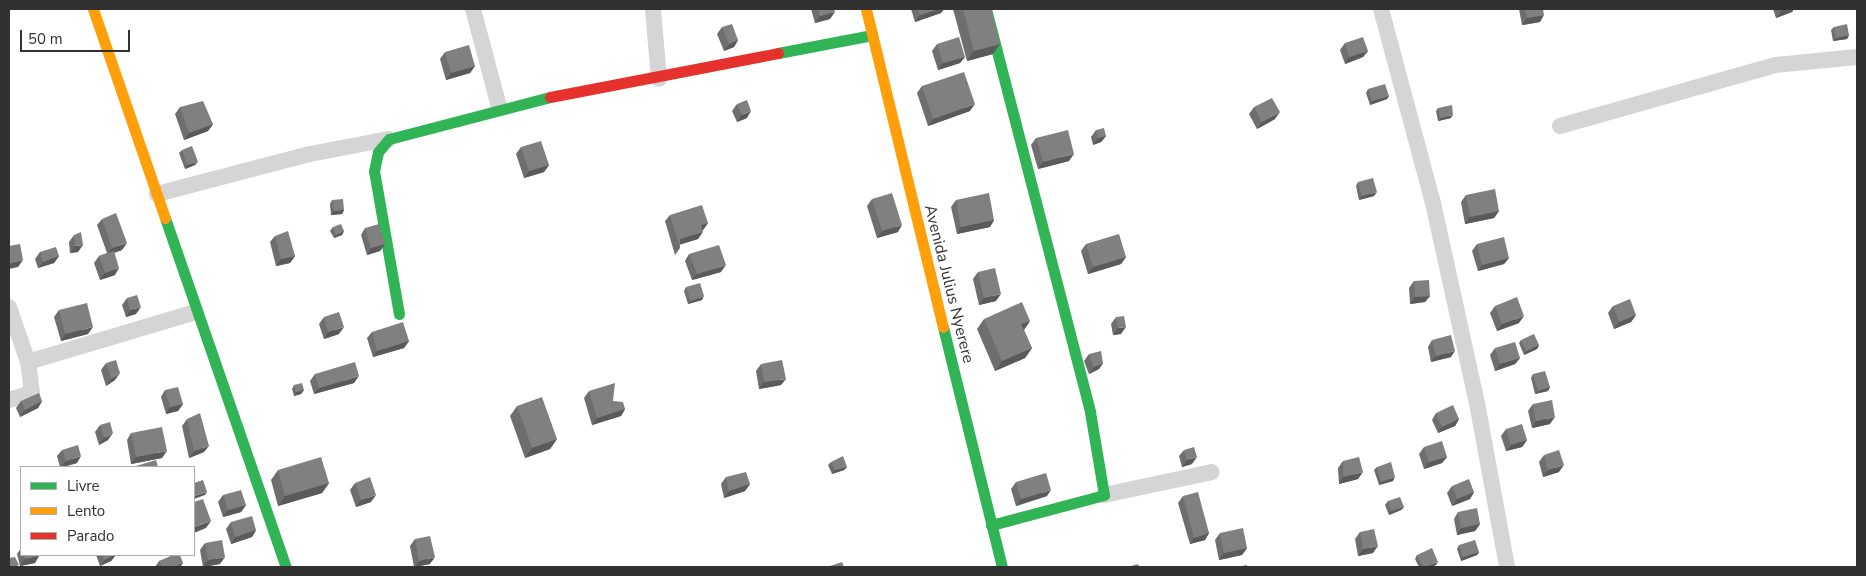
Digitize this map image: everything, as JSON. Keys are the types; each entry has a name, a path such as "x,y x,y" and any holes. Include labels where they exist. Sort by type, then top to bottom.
{"street":[{"path":"93,9 196,312 286,567"},
{"path":"473,9 499,107"},
{"path":"653,9 659,78"},
{"name":"Avenida Julius Nyerere","path":"866,9 1002,567"},
{"path":"986,9 1090,412 1104,495"},
{"path":"1381,9 1433,204 1477,403 1507,567"},
{"path":"157,194 310,154 388,139 499,107 659,78 872,35"},
{"path":"1560,126 1774,65 1857,56"},
{"path":"388,139 378,152 374,171 399,314"},
{"path":"9,307 28,362 32,393 9,400"},
{"path":"28,362 196,312"},
{"path":"991,525 1104,495 1212,472"}],"building":[{"path":"818,9 834,9 835,12 820,16"},
{"path":"918,9 939,9 920,15"},
{"path":"963,9 991,9 1000,44 974,51"},
{"path":"1525,9 1543,9 1544,15 1527,18"},
{"path":"732,24 738,40 729,44 722,27"},
{"path":"1847,24 1849,35 1836,38 1834,27"},
{"path":"959,37 965,57 943,63 937,44"},
{"path":"1363,37 1368,51 1349,57 1345,43"},
{"path":"469,45 475,66 451,73 445,52"},
{"path":"964,72 975,104 933,119 922,86"},
{"path":"1385,84 1389,96 1372,101 1368,89"},
{"path":"1272,98 1280,112 1262,122 1254,107"},
{"path":"747,100 751,111 742,115 737,104"},
{"path":"203,101 213,124 189,133 180,107"},
{"path":"1452,105 1453,115 1440,118 1438,108"},
{"path":"1104,128 1106,136 1098,138 1096,130"},
{"path":"1068,130 1074,154 1043,162 1036,138"},
{"path":"541,141 549,165 529,171 521,147"},
{"path":"192,146 198,162 187,165 182,150"},
{"path":"1373,178 1377,192 1362,196 1358,182"},
{"path":"1495,189 1499,211 1470,217 1466,195"},
{"path":"892,193 902,225 882,231 872,199"},
{"path":"989,193 994,220 961,227 956,200"},
{"path":"343,199 344,210 334,211 332,200"},
{"path":"702,205 708,223 701,225 703,232 680,239 680,248 670,215"},
{"path":"116,213 127,243 112,248 102,219"},
{"path":"341,224 344,231 336,235 333,227"},
{"path":"379,224 385,244 371,248 365,228"},
{"path":"288,231 295,256 281,259 275,236"},
{"path":"81,232 83,245 75,246 74,235"},
{"path":"1119,234 1126,257 1093,267 1086,244"},
{"path":"1504,237 1509,258 1482,265 1477,244"},
{"path":"20,244 23,260 9,263 9,246"},
{"path":"719,245 726,265 697,274 689,254"},
{"path":"56,247 59,256 43,262 40,252"},
{"path":"114,251 119,268 105,273 99,256"},
{"path":"995,268 1001,294 984,298 978,272"},
{"path":"1429,280 1430,296 1415,297 1414,281"},
{"path":"700,283 704,296 691,301 686,287"},
{"path":"137,295 141,307 130,310 127,298"},
{"path":"1517,297 1524,316 1502,324 1495,306"},
{"path":"1630,299 1636,315 1619,322 1613,306"},
{"path":"1022,302 1030,321 1021,324 1032,348 1002,361 984,319"},
{"path":"87,303 93,327 65,334 59,310"},
{"path":"339,312 344,327 328,332 324,317"},
{"path":"1124,316 1126,327 1118,328 1116,317"},
{"path":"403,322 409,341 377,351 372,332"},
{"path":"1534,334 1539,345 1526,351 1521,340"},
{"path":"1451,335 1455,351 1436,356 1432,340"},
{"path":"1515,342 1520,358 1500,364 1495,348"},
{"path":"1101,351 1103,363 1094,367 1089,354"},
{"path":"116,360 120,373 111,379 106,363"},
{"path":"782,360 786,379 764,382 761,364"},
{"path":"355,362 359,376 319,388 315,374"},
{"path":"1545,371 1550,387 1538,391 1533,374"},
{"path":"302,383 304,390 296,392 294,385"},
{"path":"615,383 613,401 623,402 625,409 597,418 589,391"},
{"path":"178,387 183,404 170,407 165,390"},
{"path":"39,393 42,401 25,410 21,401"},
{"path":"542,397 557,439 532,448 517,406"},
{"path":"1552,400 1555,417 1536,421 1533,404"},
{"path":"1453,405 1459,419 1442,427 1436,413"},
{"path":"200,413 209,446 194,451 187,419"},
{"path":"110,422 113,433 104,438 100,425"},
{"path":"1522,424 1527,440 1511,445 1506,429"},
{"path":"162,427 167,451 136,457 131,433"},
{"path":"1442,441 1447,457 1429,462 1424,447"},
{"path":"78,445 81,456 66,461 62,450"},
{"path":"1194,447 1197,457 1187,460 1184,450"},
{"path":"1559,450 1564,465 1548,470 1544,455"},
{"path":"843,456 847,467 835,470 831,462"},
{"path":"321,457 329,483 285,496 278,470"},
{"path":"1359,457 1363,472 1343,477 1343,461"},
{"path":"156,460 158,466 136,466"},
{"path":"1391,462 1395,477 1381,482 1377,467"},
{"path":"746,472 750,484 729,491 726,477"},
{"path":"1046,473 1051,490 1021,499 1016,482"},
{"path":"370,477 376,495 361,500 355,483"},
{"path":"1469,479 1474,492 1457,499 1452,486"},
{"path":"203,480 207,492 195,496 195,483"},
{"path":"241,490 246,505 228,510 223,495"},
{"path":"1198,492 1209,533 1194,538 1183,496"},
{"path":"1400,497 1404,507 1391,511 1388,501"},
{"path":"203,499 211,521 195,527 195,502"},
{"path":"1477,508 1480,524 1461,528 1458,512"},
{"path":"252,516 256,530 235,537 231,522"},
{"path":"1243,528 1247,548 1224,553 1220,533"},
{"path":"1374,529 1378,546 1363,549 1360,532"},
{"path":"430,536 435,557 419,561 415,539"},
{"path":"222,540 225,557 208,560 205,543"},
{"path":"1475,540 1479,552 1463,557 1459,545"},
{"path":"1432,548 1438,562 1423,567 1417,555"},
{"path":"24,556 39,556 25,559"},
{"path":"103,556 112,556 104,560"},
{"path":"171,556 180,556 183,563 174,567 162,567 159,561"},
{"path":"15,557 19,565 9,567 9,558"},
{"path":"842,562 844,567 827,567"},
{"path":"1138,564 1139,567 1127,567"}],"traffic: fast":[{"path":"986,9 1090,412 1104,495 991,525"},
{"path":"778,53 872,35"},
{"path":"399,314 374,171 378,152 389,139 550,97"},
{"path":"165,218 286,567"},
{"path":"943,327 1002,567"}],"traffic: slow":[{"path":"93,9 165,218"},
{"path":"866,9 943,327"}],"traffic: jam":[{"path":"550,97 778,53"}]}
